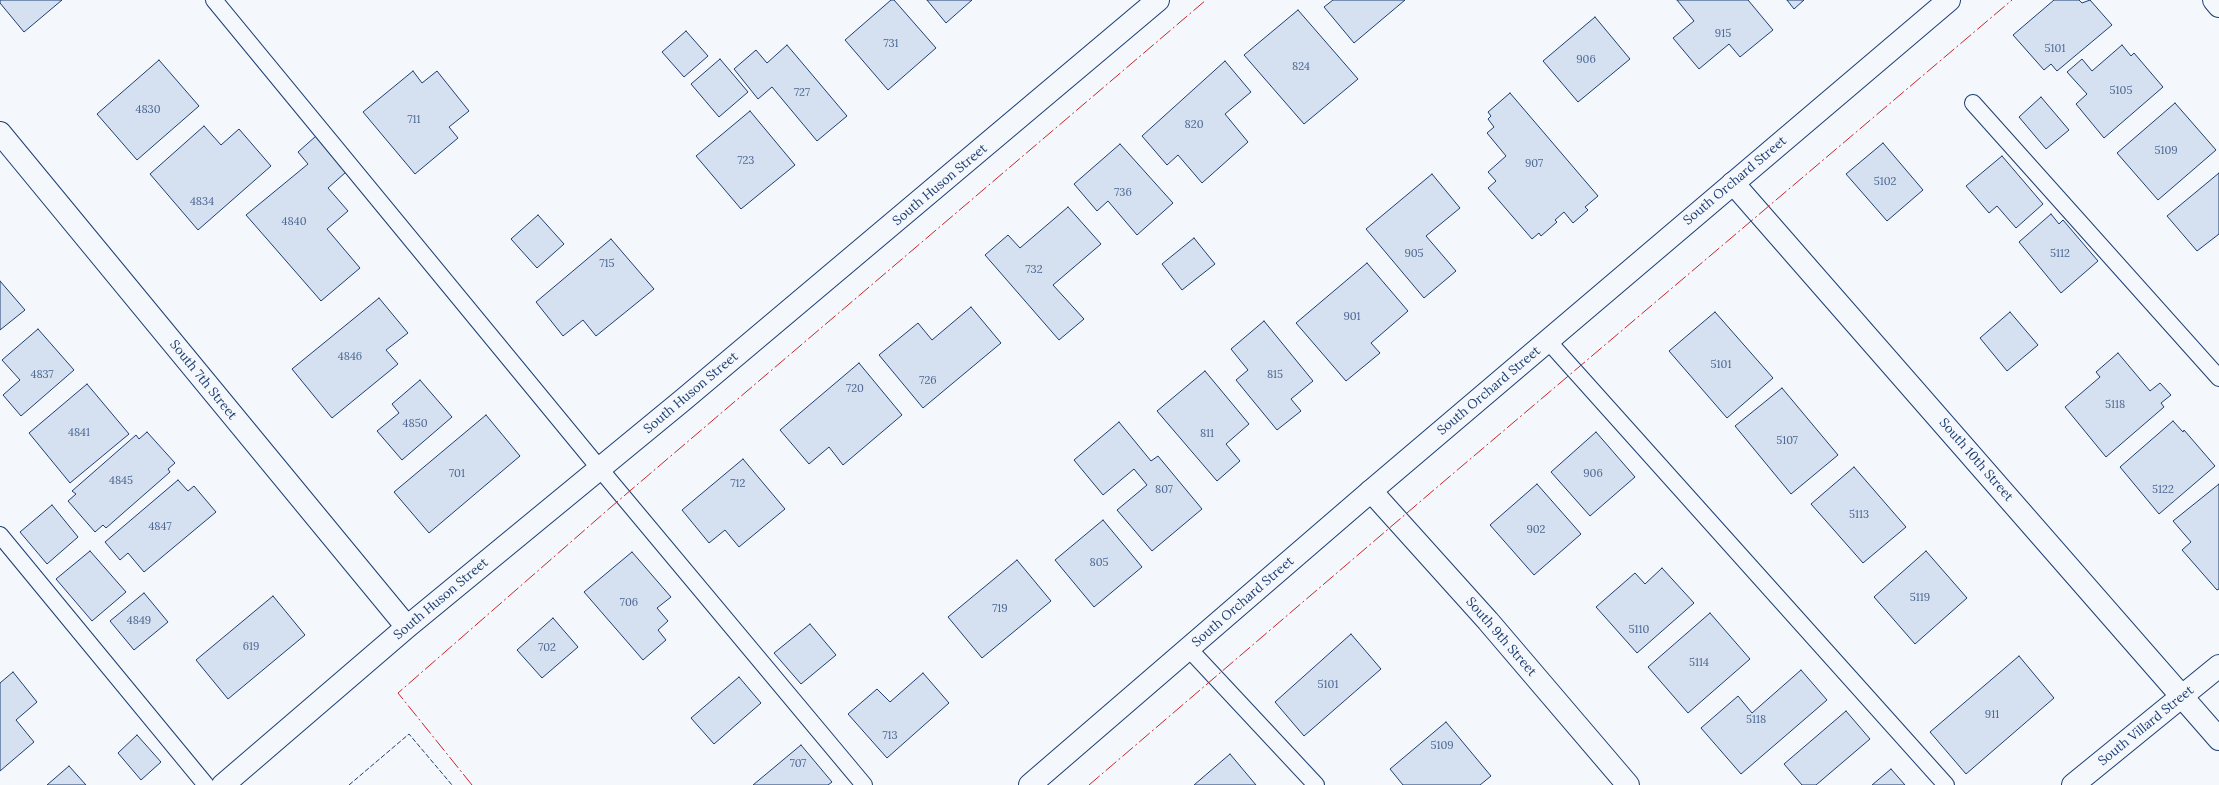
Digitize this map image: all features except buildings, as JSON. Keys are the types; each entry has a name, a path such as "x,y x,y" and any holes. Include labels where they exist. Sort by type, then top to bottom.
{"street":[{"name":"South Huson Street","path":"223,785 407,627 600,469 1158,0"},
{"name":"South Orchard Street","path":"1030,785 1371,491 1949,0"},
{"path":"2214,0 2219,6"},
{"name":"South 7th Street","path":"0,133 407,627"},
{"name":"South 10th Street","path":"1733,182 2219,739"},
{"name":"South 9th Street","path":"1371,491 1488,621 1628,785"},
{"name":"South Villard Street","path":"2073,785 2183,697 2219,666"}],"lane":[{"path":"214,0 600,469 864,785"},
{"path":"1973,103 2219,378"},
{"path":"1548,341 1946,785"},
{"path":"0,535 206,785"},
{"path":"1189,649 1316,785"}],"fence":[{"path":"349,785 409,734 452,785"}],"power":[{"path":"472,785 398,693 611,507 1206,0"},
{"path":"1089,785 1442,483 2012,0"}]}
